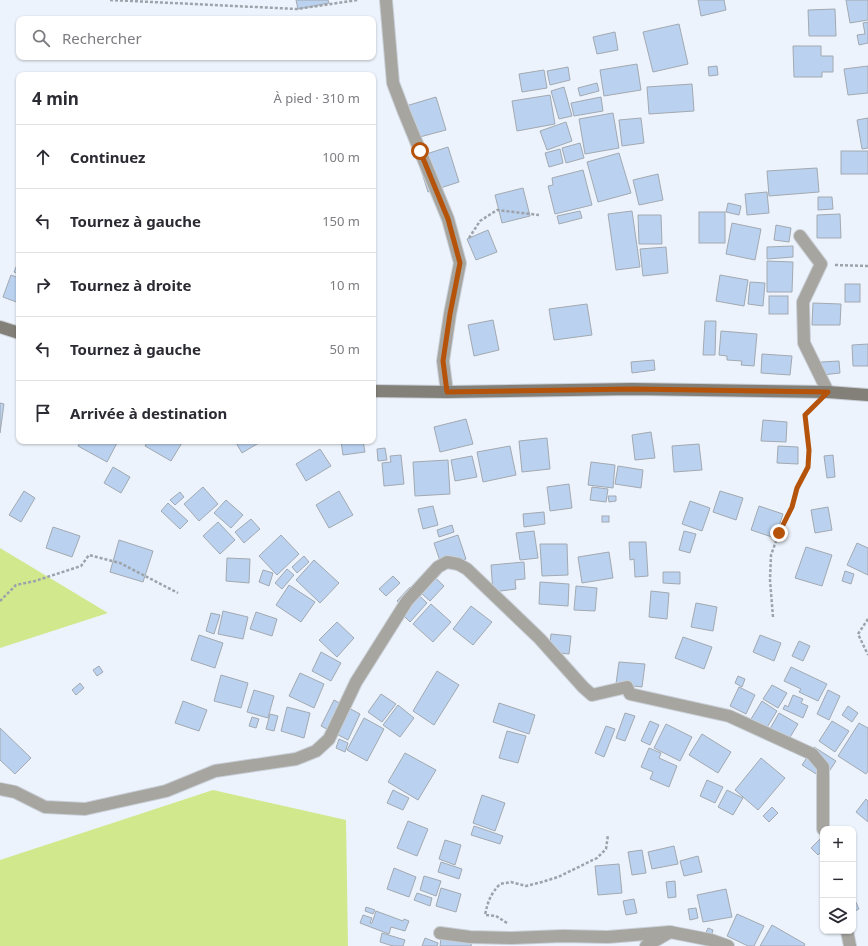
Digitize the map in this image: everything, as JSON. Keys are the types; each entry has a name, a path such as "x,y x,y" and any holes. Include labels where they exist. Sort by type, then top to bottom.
{"main road":[{"path":"0,327 16,332"},
{"path":"376,391 447,392 632,389 828,392 868,395"}],"street":[{"path":"386,0 393,83 448,219 460,263 443,361 447,392"},
{"path":"800,236 821,264 803,302 804,343 828,392"},
{"path":"0,789 15,792 45,807 85,809 166,791 215,771 296,759 316,750 329,739 356,682 407,600 438,567 447,562 458,564 467,569 540,639 583,688 592,695 627,687 630,694 729,716 812,754 823,767 823,826"},
{"path":"646,946 670,932"},
{"path":"440,933 470,937 512,938 563,936 608,937 670,932 712,940 728,946"},
{"path":"848,934 850,946"}],"path":[{"path":"110,0 297,9 358,0"},
{"path":"460,263 463,248 473,230 480,221 497,210 539,215"},
{"path":"821,264 868,266"},
{"path":"773,617 770,580 771,555 779,533 792,507 797,488 808,467 809,450 805,415 828,392"},
{"path":"0,601 16,585 81,566 89,555 120,563 178,593"},
{"path":"868,619 858,634 868,655"},
{"path":"512,938 509,924 496,916 485,915 492,893 500,884 511,882 526,886 564,874 597,858 606,849 608,835"}],"green space":[{"path":"0,548 108,613 0,648"},
{"path":"213,790 346,820 348,946 0,946 0,860"}],"building":[{"path":"296,0 328,0 329,3 298,9"},
{"path":"698,0 724,0 726,10 701,16"},
{"path":"846,0 868,0 868,20 850,23"},
{"path":"835,9 836,36 809,36 808,10"},
{"path":"868,22 868,43 859,45 857,35 865,34 863,23"},
{"path":"679,24 688,64 653,72 643,32"},
{"path":"615,32 618,50 597,54 593,37"},
{"path":"793,46 821,46 821,56 833,56 833,72 822,72 822,77 794,77"},
{"path":"637,64 641,90 604,96 600,70"},
{"path":"717,66 718,75 709,76 708,67"},
{"path":"868,66 868,93 848,95 844,69"},
{"path":"568,67 570,80 550,85 547,71"},
{"path":"544,70 547,88 522,92 519,74"},
{"path":"597,83 599,91 580,96 578,88"},
{"path":"692,84 694,111 649,114 647,87"},
{"path":"564,87 572,116 559,119 551,91"},
{"path":"550,95 555,124 517,131 512,101"},
{"path":"436,97 446,130 416,138 406,106"},
{"path":"601,97 603,111 574,116 571,103"},
{"path":"613,113 619,148 585,154 579,119"},
{"path":"641,118 644,143 622,146 619,120"},
{"path":"868,118 868,148 862,149 857,120"},
{"path":"566,122 572,141 547,150 540,131"},
{"path":"580,143 584,158 566,163 562,148"},
{"path":"448,147 459,182 428,192 417,157"},
{"path":"560,149 563,163 549,167 545,153"},
{"path":"841,151 868,151 868,174 841,174"},
{"path":"619,153 631,193 598,202 587,162"},
{"path":"817,168 819,192 769,196 767,171"},
{"path":"583,170 592,205 555,214 548,186 553,185 552,178"},
{"path":"658,174 663,200 639,205 633,180"},
{"path":"523,188 530,216 502,223 495,195"},
{"path":"767,192 769,213 747,215 745,194"},
{"path":"818,197 832,197 833,209 818,210"},
{"path":"728,203 741,206 739,215 726,212"},
{"path":"580,211 582,218 559,224 557,216"},
{"path":"632,211 640,267 616,270 608,214"},
{"path":"699,212 725,212 725,243 699,243"},
{"path":"840,214 841,238 817,238 817,215"},
{"path":"638,215 661,215 662,244 639,244"},
{"path":"732,223 761,229 755,260 726,254"},
{"path":"776,225 791,228 789,242 774,240"},
{"path":"488,230 497,252 476,260 467,239"},
{"path":"793,246 793,257 767,259 767,247"},
{"path":"666,247 668,273 643,276 640,249"},
{"path":"767,261 793,262 792,292 767,292"},
{"path":"11,275 16,277 16,302 3,297"},
{"path":"720,275 748,280 744,306 716,301"},
{"path":"750,282 765,283 763,306 748,304"},
{"path":"845,284 860,284 860,302 845,302"},
{"path":"769,296 788,296 788,314 769,314"},
{"path":"813,303 841,304 840,325 812,325"},
{"path":"587,304 592,335 554,340 549,309"},
{"path":"493,320 499,350 474,356 468,325"},
{"path":"705,321 716,321 715,355 703,355"},
{"path":"721,331 757,334 754,366 741,365 742,361 727,360 727,356 719,355"},
{"path":"868,344 868,366 853,366 852,345"},
{"path":"762,354 792,356 790,375 761,373"},
{"path":"654,360 655,370 632,373 631,362"},
{"path":"839,361 840,373 822,375 821,362"},
{"path":"0,403 4,404 0,433"},
{"path":"466,419 473,444 440,452 434,427"},
{"path":"763,420 787,422 786,442 761,441"},
{"path":"651,432 655,458 635,460 632,435"},
{"path":"547,438 550,469 522,472 519,441"},
{"path":"79,444 116,444 107,462 78,446"},
{"path":"146,444 181,444 171,461 145,446"},
{"path":"237,444 257,444 242,453"},
{"path":"341,444 364,444 365,452 343,455"},
{"path":"699,444 702,470 674,472 672,446"},
{"path":"510,446 516,475 483,482 477,452"},
{"path":"778,446 798,447 798,464 777,463"},
{"path":"385,448 387,460 378,461 377,449"},
{"path":"320,449 331,466 306,481 296,464"},
{"path":"401,455 404,484 384,486 382,463 391,462 390,456"},
{"path":"833,455 835,477 827,478 824,456"},
{"path":"472,456 477,477 455,481 451,460"},
{"path":"448,460 450,494 415,496 413,462"},
{"path":"591,462 615,465 613,488 588,485"},
{"path":"618,466 643,470 641,488 615,484"},
{"path":"113,467 130,477 121,493 104,483"},
{"path":"569,484 572,508 550,511 547,487"},
{"path":"203,487 218,504 199,521 184,504"},
{"path":"592,487 608,489 606,502 590,500"},
{"path":"24,491 35,498 21,522 9,515"},
{"path":"339,491 353,515 329,528 316,505"},
{"path":"720,491 743,498 736,520 713,512"},
{"path":"180,492 184,497 175,505 170,500"},
{"path":"608,496 616,496 616,501 609,502"},
{"path":"226,500 243,515 231,528 214,513"},
{"path":"690,501 710,508 702,531 682,524"},
{"path":"168,503 188,521 180,529 161,511"},
{"path":"433,506 438,525 423,529 418,509"},
{"path":"759,506 783,514 775,538 751,530"},
{"path":"828,507 832,530 815,533 811,510"},
{"path":"544,512 545,524 524,527 523,514"},
{"path":"602,516 609,516 609,522 602,522"},
{"path":"251,519 260,529 244,543 235,532"},
{"path":"218,522 235,540 220,554 203,536"},
{"path":"452,525 454,532 439,537 437,530"},
{"path":"53,527 80,536 72,557 46,548"},
{"path":"534,531 538,558 520,560 516,533"},
{"path":"684,531 696,534 690,553 679,550"},
{"path":"281,535 299,554 277,575 259,556"},
{"path":"458,535 466,559 442,567 434,543"},
{"path":"119,540 153,551 143,582 110,572"},
{"path":"629,542 646,542 648,576 635,577 634,559 630,560"},
{"path":"857,543 868,548 868,575 847,565"},
{"path":"540,544 567,544 568,575 542,576"},
{"path":"806,547 832,555 822,586 795,578"},
{"path":"609,552 613,578 582,583 578,557"},
{"path":"304,556 309,562 297,573 292,567"},
{"path":"227,558 250,559 249,583 226,581"},
{"path":"314,560 339,583 320,603 296,580"},
{"path":"524,562 525,579 515,580 516,589 493,592 491,565"},
{"path":"287,569 294,575 282,589 275,583"},
{"path":"263,570 273,573 269,586 259,582"},
{"path":"427,570 444,586 430,601 413,586"},
{"path":"845,571 854,574 851,584 842,581"},
{"path":"663,572 680,572 680,584 663,583"},
{"path":"393,576 400,583 386,596 379,589"},
{"path":"540,582 569,584 568,606 539,604"},
{"path":"289,585 315,602 301,622 276,605"},
{"path":"576,586 597,588 595,611 574,610"},
{"path":"410,587 427,603 410,622 400,612 404,608 397,601"},
{"path":"651,591 669,593 667,619 649,617"},
{"path":"696,603 717,607 713,631 691,627"},
{"path":"431,604 451,622 433,642 413,624"},
{"path":"471,606 492,622 473,645 453,629"},
{"path":"223,611 248,617 243,639 218,634"},
{"path":"256,612 277,619 272,636 250,629"},
{"path":"211,613 220,615 214,634 206,631"},
{"path":"337,622 354,638 337,657 319,640"},
{"path":"551,634 571,636 569,654 549,652"},
{"path":"199,635 223,643 215,668 191,660"},
{"path":"760,635 781,643 774,661 753,652"},
{"path":"683,637 712,647 704,669 675,658"},
{"path":"799,641 810,646 803,661 792,656"},
{"path":"321,652 341,663 331,681 312,671"},
{"path":"619,662 645,664 642,687 616,684"},
{"path":"99,666 103,672 97,676 93,670"},
{"path":"791,667 827,684 818,701 799,692 801,689 784,681"},
{"path":"437,671 459,685 434,725 413,711"},
{"path":"300,673 324,684 314,708 289,696"},
{"path":"221,675 248,683 241,708 214,701"},
{"path":"738,676 745,679 742,687 735,683"},
{"path":"80,683 84,688 76,695 72,690"},
{"path":"772,685 787,693 778,708 763,699"},
{"path":"739,687 755,695 746,714 730,706"},
{"path":"254,690 274,696 268,718 247,712"},
{"path":"828,690 840,696 829,720 817,714"},
{"path":"381,694 396,704 382,722 368,712"},
{"path":"793,695 803,699 801,703 808,706 803,718 783,709 785,705 788,707"},
{"path":"334,700 360,714 348,740 321,726"},
{"path":"183,701 207,710 199,731 175,723"},
{"path":"762,701 777,711 763,734 748,724"},
{"path":"499,703 535,715 529,734 493,722"},
{"path":"398,705 414,718 400,737 383,725"},
{"path":"848,706 858,713 852,722 842,715"},
{"path":"287,707 310,713 304,738 281,731"},
{"path":"625,713 635,716 625,741 616,738"},
{"path":"779,713 798,724 786,744 767,734"},
{"path":"270,714 278,716 274,731 266,729"},
{"path":"252,717 259,719 256,728 249,726"},
{"path":"364,718 384,729 367,761 347,750"},
{"path":"650,721 659,725 650,745 641,741"},
{"path":"832,721 849,731 835,752 819,741"},
{"path":"859,723 868,728 868,771 866,774 838,756"},
{"path":"666,724 692,737 680,761 654,748"},
{"path":"606,726 615,729 604,757 595,753"},
{"path":"0,728 31,758 15,774 0,760"},
{"path":"507,731 526,736 518,763 499,758"},
{"path":"702,734 731,752 718,773 689,755"},
{"path":"339,739 348,743 345,752 336,748"},
{"path":"814,747 836,761 824,779 802,765"},
{"path":"649,748 661,753 659,758 677,766 669,787 650,779 653,772 641,767"},
{"path":"405,753 436,770 418,800 388,782"},
{"path":"761,758 785,778 758,810 735,790"},
{"path":"707,780 723,787 715,803 700,796"},
{"path":"393,790 409,798 403,810 387,803"},
{"path":"727,790 743,798 733,815 718,807"},
{"path":"482,795 505,803 495,831 473,823"},
{"path":"866,799 868,801 868,822 856,812"},
{"path":"772,807 778,813 769,822 763,816"},
{"path":"408,821 428,829 417,856 397,848"},
{"path":"474,826 503,836 500,844 471,835"},
{"path":"820,839 820,853 818,855 811,848"},
{"path":"445,840 461,845 455,865 439,859"},
{"path":"674,846 678,864 652,869 648,852"},
{"path":"642,850 646,873 632,875 628,852"},
{"path":"698,856 702,872 684,876 680,861"},
{"path":"441,862 462,869 459,879 438,872"},
{"path":"619,864 622,893 598,895 595,866"},
{"path":"394,868 416,877 409,897 387,889"},
{"path":"424,876 441,881 436,896 420,890"},
{"path":"675,881 676,897 668,898 666,882"},
{"path":"441,888 461,894 456,912 436,906"},
{"path":"726,889 732,917 703,922 697,895"},
{"path":"417,893 432,898 430,906 414,900"},
{"path":"634,899 637,913 626,915 623,901"},
{"path":"856,902 859,909 856,910"},
{"path":"366,907 375,910 373,914 365,911"},
{"path":"696,908 698,918 690,920 688,909"},
{"path":"376,911 403,921 404,919 409,921 405,931 391,927 389,934 360,923 363,915 372,918 370,923 372,923"},
{"path":"737,914 764,926 754,946 748,946 727,936"},
{"path":"772,925 805,944 804,946 760,946"},
{"path":"708,928 713,930 711,937 705,935"},
{"path":"382,933 405,940 403,946 393,946 380,942"},
{"path":"425,938 438,943 437,946 422,946"},
{"path":"441,938 472,940 471,946 440,946"}],"route":[{"path":"420,151 448,219 460,263 443,361 447,392 632,389 828,392 805,415 809,450 808,467 797,488 792,507 779,533"}]}
